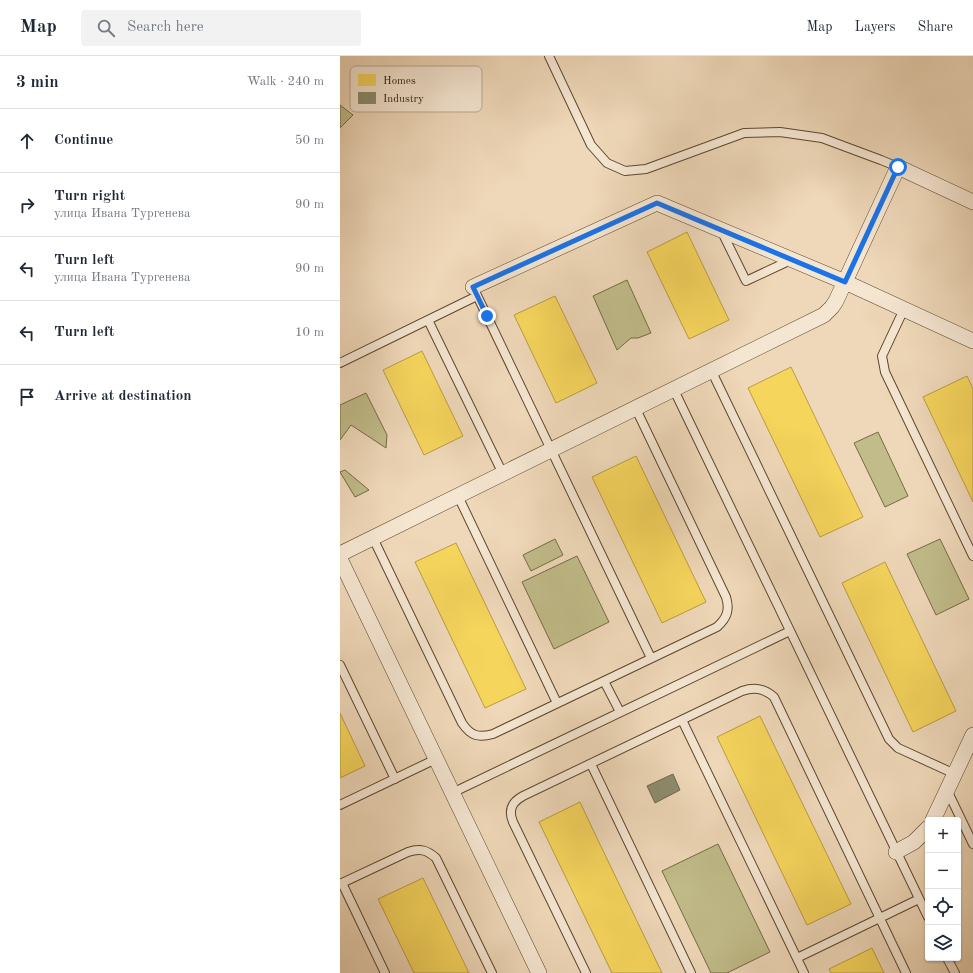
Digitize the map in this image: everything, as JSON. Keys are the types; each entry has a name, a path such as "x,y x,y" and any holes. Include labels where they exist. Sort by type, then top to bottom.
{"street":[{"path":"340,554 712,372 824,315 832,307 845,282 898,167 973,202"},
{"path":"475,292 657,203 845,282 973,341"},
{"path":"340,559 539,973"},
{"path":"934,817 973,735"},
{"path":"896,852 914,842 925,831"}],"lane":[{"path":"549,56 591,145 607,163 625,171 646,169 744,133 780,132 822,138 898,167"},
{"path":"721,230 746,281 792,260"},
{"path":"340,363 428,320 475,292 651,658"},
{"path":"904,309 882,356 885,372 973,556"},
{"path":"428,320 503,474"},
{"path":"712,372 889,740 898,748 955,774"},
{"path":"674,390 925,911"},
{"path":"373,538 462,723 466,730 473,735 482,736 493,734 717,627 728,613 726,597 636,408"},
{"path":"458,496 557,703"},
{"path":"452,793 790,631"},
{"path":"340,665 395,779"},
{"path":"604,681 620,712"},
{"path":"586,973 510,815 511,809 517,800 751,688 768,692 774,697 906,973"},
{"path":"682,720 804,973"},
{"path":"340,805 436,759"},
{"path":"591,764 691,973"},
{"path":"947,790 973,844"},
{"path":"385,973 341,884 416,849 430,852 436,858 492,973"},
{"path":"797,958 919,899"},
{"path":"949,961 955,973"}],"shaded area":[{"path":"340,105 353,115 340,128"},
{"path":"627,280 651,333 638,338 631,338 617,350 593,296"},
{"path":"366,393 387,435 386,448 351,425 340,440 340,405"},
{"path":"878,432 908,496 885,507 854,443"},
{"path":"345,470 369,490 355,497 340,472"},
{"path":"555,539 563,555 531,571 523,555"},
{"path":"940,539 969,599 936,615 907,554"},
{"path":"577,556 609,622 554,649 522,582"},
{"path":"718,844 770,952 727,973 711,973 662,871"}],"building: Homes":[{"path":"687,232 729,320 689,339 647,252"},
{"path":"555,296 597,383 556,403 514,315"},
{"path":"422,351 463,436 424,455 383,370"},
{"path":"791,367 863,517 820,537 748,388"},
{"path":"967,376 973,389 973,502 923,397"},
{"path":"636,456 706,602 662,623 592,477"},
{"path":"456,543 526,689 485,708 415,562"},
{"path":"885,562 956,711 913,732 842,583"},
{"path":"340,713 365,766 340,778"},
{"path":"760,716 851,904 807,925 717,737"},
{"path":"580,802 662,973 612,973 539,822"},
{"path":"423,878 469,973 414,973 378,899"},
{"path":"872,948 884,973 831,973 829,969"}],"building: Industry":[{"path":"673,774 680,790 655,803 647,786"}],"route":[{"path":"487,316 473,287 657,203 845,282 898,167"}]}
